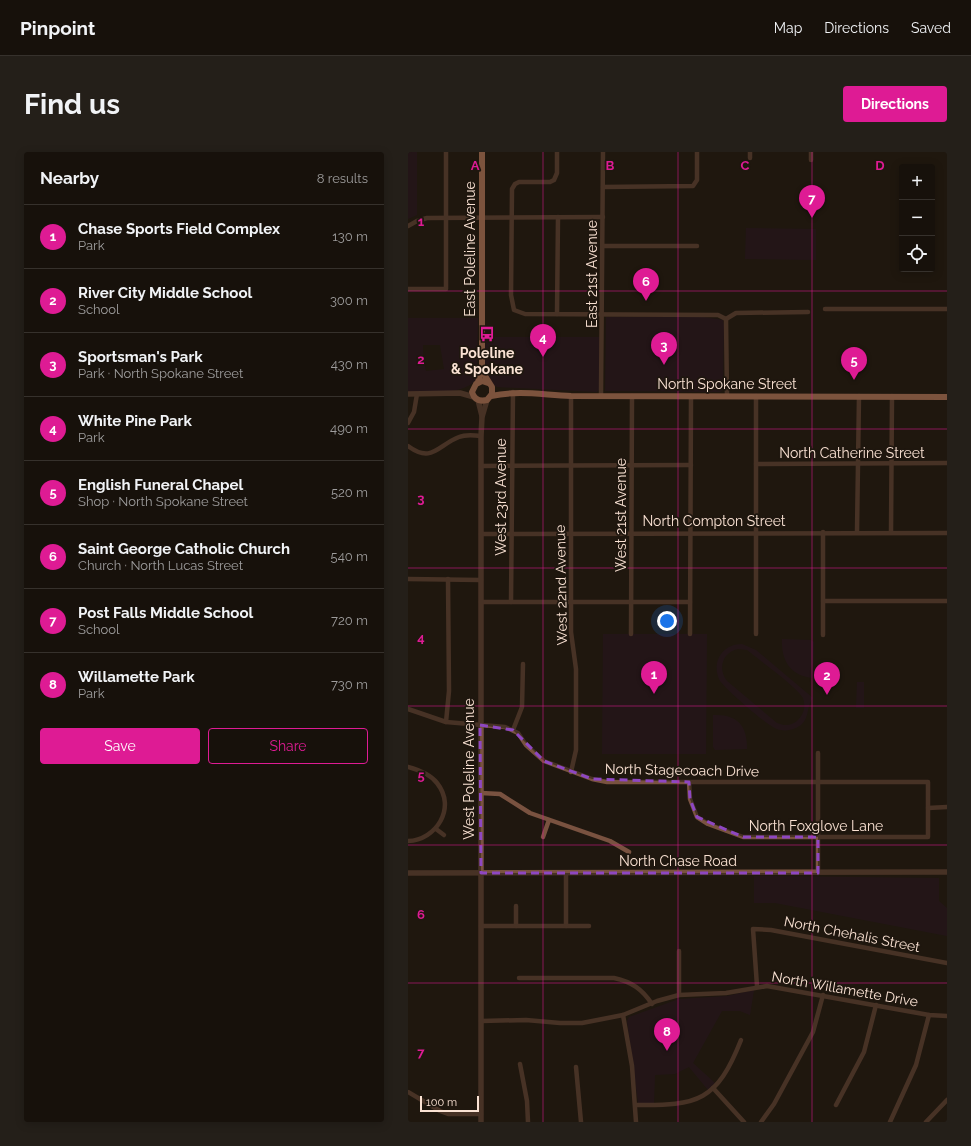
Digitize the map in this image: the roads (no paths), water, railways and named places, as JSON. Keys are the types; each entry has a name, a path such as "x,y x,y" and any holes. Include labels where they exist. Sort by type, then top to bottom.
{"main road":[{"name":"East Poleline Avenue","path":"476,398 472,392 482,370 482,152"},
{"name":"East Poleline Avenue","path":"482,370 490,385"},
{"name":"North Spokane Street","path":"476,384 490,385 510,392 571,396 947,397"},
{"path":"489,398 490,385"},
{"name":"North Spokane Street","path":"476,398 489,398 510,392"}],"street":[{"path":"408,289 446,289 446,152"},
{"path":"557,152 556,179 550,182 519,182 515,184 512,189 511,295 514,310 525,314 718,315 726,318"},
{"name":"East 21st Avenue","path":"601,396 604,246 603,152"},
{"path":"603,187 688,187 694,185 697,180 697,152"},
{"path":"750,152 750,158"},
{"path":"811,152 811,160"},
{"path":"557,314 558,217"},
{"path":"408,226 423,219 604,217"},
{"path":"604,246 697,246"},
{"path":"825,309 947,309"},
{"path":"726,318 736,312 808,312"},
{"path":"726,318 727,396"},
{"path":"460,393 476,384"},
{"name":"West 23rd Avenue","path":"510,392 512,466 511,602"},
{"path":"408,394 460,393 476,398"},
{"path":"408,423 414,412 417,394"},
{"name":"West 22nd Avenue","path":"571,396 571,641 576,669 576,750 571,772"},
{"name":"West 21st Avenue","path":"631,634 632,396"},
{"path":"690,634 691,396"},
{"path":"756,396 756,634"},
{"path":"857,532 859,396"},
{"path":"891,532 892,396"},
{"name":"West Poleline Avenue","path":"476,398 482,416"},
{"name":"West Poleline Avenue","path":"481,1122 481,436 482,416 489,398"},
{"path":"408,446 415,451 428,454 435,452 458,437 470,435 481,436"},
{"name":"North Catherine Street","path":"756,464 947,463"},
{"path":"481,466 632,464 691,465"},
{"name":"North Compton Street","path":"481,534 756,532 947,533"},
{"path":"823,532 823,635"},
{"path":"408,580 481,580"},
{"path":"446,722 449,691 448,580"},
{"path":"823,601 947,601"},
{"path":"481,602 690,602"},
{"path":"408,709 446,722 494,725 513,730 522,707 523,664"},
{"name":"North Stagecoach Drive","path":"513,730 533,752 544,761 571,772 607,782 928,782 928,808"},
{"path":"818,753 818,873"},
{"path":"408,766 428,775 441,790 444,807 441,821 436,829 424,838 408,841"},
{"name":"North Foxglove Lane","path":"690,782 690,799 697,817 708,824 743,837 928,837 928,808"},
{"path":"481,793 500,794 517,806 549,820 610,841 629,852"},
{"path":"928,808 947,807"},
{"path":"543,837 549,820"},
{"path":"436,829 444,835"},
{"name":"North Chase Road","path":"408,873 947,872"},
{"path":"566,873 566,926"},
{"path":"516,906 516,926"},
{"path":"481,926 589,926"},
{"name":"North Chehalis Street","path":"757,986 753,929 771,930 947,963"},
{"path":"679,951 679,995"},
{"path":"518,978 614,978 624,980 636,986 645,993 652,1004"},
{"name":"North Willamette Drive","path":"481,1021 526,1020 582,1023 623,1015 679,995 726,993 757,986 773,986 929,1015 947,1016"},
{"path":"761,1122 774,1104 813,1032 823,995"},
{"path":"836,1105 864,1052 876,1005"},
{"path":"623,1015 630,1050 636,1105 636,1122"},
{"path":"890,1122 916,1065 929,1015"},
{"path":"636,1105 682,1104 693,1101 713,1088 721,1080 741,1040"},
{"path":"520,1064 527,1101 528,1122"},
{"path":"576,1067 581,1122"},
{"path":"713,1088 744,1122"},
{"path":"408,1092 440,1111 448,1114 481,1114"},
{"path":"926,1122 947,1100"}],"place":[{"name":"Post Falls Middle School","path":"812,218"},
{"name":"Saint George Catholic Church","path":"646,301"},
{"name":"Poleline & Spokane","path":"487,334"},
{"name":"White Pine Park","path":"543,357"},
{"name":"Sportsman's Park","path":"664,365"},
{"name":"English Funeral Chapel","path":"854,380"},
{"name":"Chase Sports Field Complex","path":"654,694"},
{"name":"River City Middle School","path":"827,695"},
{"name":"Willamette Park","path":"667,1051"}]}
